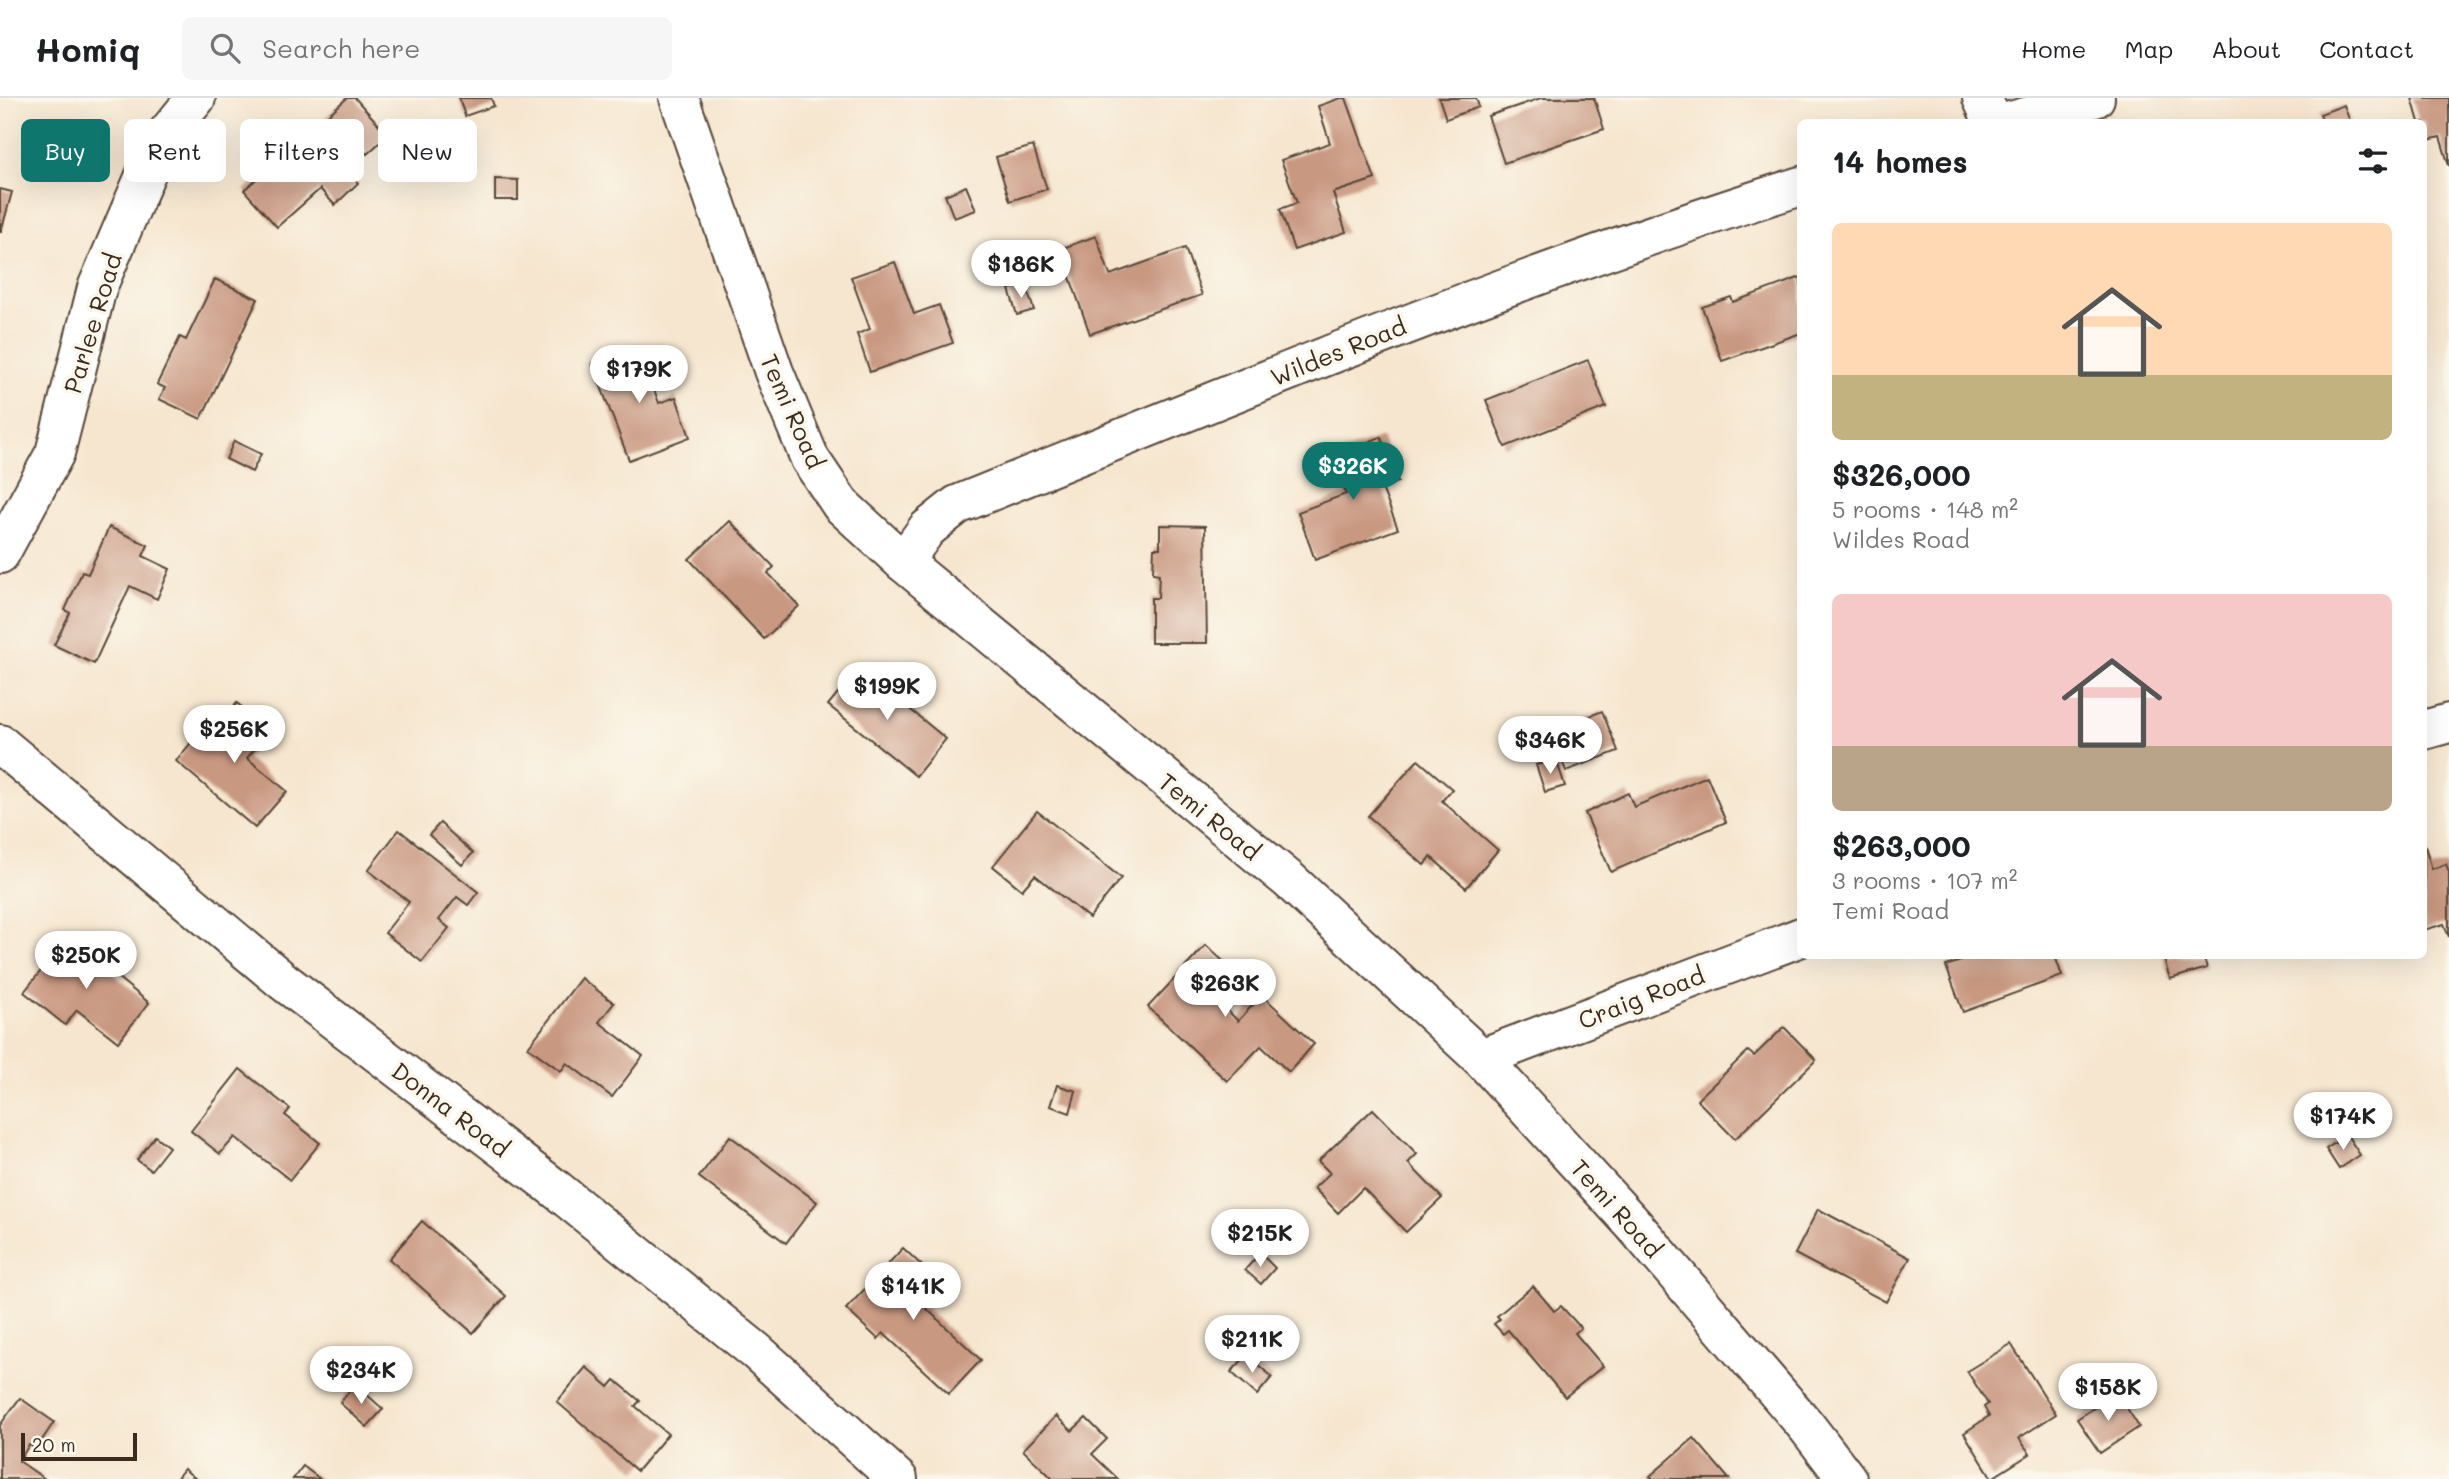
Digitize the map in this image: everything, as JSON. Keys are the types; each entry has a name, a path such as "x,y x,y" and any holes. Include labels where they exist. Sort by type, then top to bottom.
{"street":[{"name":"Parlee Road","path":"0,554 55,453 97,288 159,143 197,98"},
{"name":"Temi Road","path":"678,98 774,372 810,459 841,505 903,562 1289,880 1481,1058 1633,1224 1807,1427 1847,1479"},
{"path":"1982,98 1992,119"},
{"path":"2018,119 2095,98"},
{"name":"Wildes Road","path":"903,562 927,529 957,505 1384,331 1653,232 1797,188"},
{"path":"2427,729 2449,723"},
{"name":"Donna Road","path":"0,744 283,981 557,1190 757,1352 898,1479"},
{"name":"Craig Road","path":"1481,1058 1797,939"}],"building":[{"path":"347,98 355,98 378,124 378,144 367,154 364,151 364,119 323,119"},
{"path":"459,98 491,98 494,106 465,116"},
{"path":"1346,98 1375,179 1333,193 1346,232 1294,250 1280,209 1297,203 1281,160 1330,143 1318,106"},
{"path":"1439,98 1476,98 1479,107 1446,119"},
{"path":"1541,98 1594,98 1604,129 1504,163 1488,116"},
{"path":"2412,98 2449,98 2449,166 2440,137 2427,140 2427,119 2418,119"},
{"path":"2344,105 2349,119 2322,119 2320,114"},
{"path":"1033,146 1047,189 1010,201 996,157"},
{"path":"495,179 518,180 518,200 495,200"},
{"path":"253,182 358,183 335,205 320,189 277,227 244,190"},
{"path":"966,186 976,210 954,218 945,195"},
{"path":"0,189 12,192 1,232 0,232"},
{"path":"1096,236 1110,275 1185,248 1202,295 1090,334 1060,249"},
{"path":"895,262 914,314 939,305 953,343 870,372 857,334 870,329 851,277"},
{"path":"1797,278 1797,334 1722,361 1702,307 1731,297 1733,302"},
{"path":"215,279 258,299 201,419 159,399 165,388 157,384 180,337 186,340"},
{"path":"1025,284 1034,310 1017,315 1009,289"},
{"path":"638,347 659,403 676,397 690,437 629,460 592,363"},
{"path":"1588,360 1606,407 1505,447 1486,400"},
{"path":"1381,437 1398,482 1382,488 1398,529 1315,560 1298,512 1346,494 1332,455"},
{"path":"234,441 261,454 252,472 226,459"},
{"path":"730,521 774,567 768,573 799,606 764,639 689,559"},
{"path":"1160,525 1205,526 1207,643 1151,643 1151,598 1158,598 1159,574 1153,573 1154,548 1160,548"},
{"path":"109,527 148,545 143,556 170,569 157,599 130,586 94,664 54,645 70,613 65,610 82,572 88,574"},
{"path":"859,667 946,739 916,776 828,705"},
{"path":"237,703 270,731 247,758 287,791 255,828 176,761 209,721 216,727"},
{"path":"1602,711 1618,751 1566,771 1551,732"},
{"path":"1556,759 1565,786 1545,792 1536,765"},
{"path":"1418,760 1452,789 1442,801 1498,850 1466,888 1431,857 1424,865 1368,816"},
{"path":"1707,776 1726,822 1611,872 1585,813 1628,793 1634,807"},
{"path":"1037,811 1121,878 1089,918 1035,875 1022,890 993,866"},
{"path":"440,823 473,853 462,865 429,835"},
{"path":"399,830 478,892 468,905 457,897 439,920 449,928 422,962 385,933 409,902 368,870"},
{"path":"2427,853 2432,869 2446,864 2449,872 2449,937 2444,924 2427,929"},
{"path":"68,937 149,1003 118,1042 77,1010 65,1025 24,992"},
{"path":"1206,945 1239,976 1217,1000 1238,1021 1262,995 1314,1044 1289,1072 1261,1046 1227,1081 1148,1007"},
{"path":"1966,959 2056,959 2062,976 1963,1012 1946,966"},
{"path":"2164,959 2204,959 2207,968 2170,979"},
{"path":"581,978 614,1003 599,1022 643,1056 612,1097 567,1063 561,1071 528,1047"},
{"path":"1784,1027 1816,1060 1735,1139 1697,1100 1748,1051 1754,1056"},
{"path":"240,1069 290,1109 285,1115 320,1143 290,1180 235,1137 220,1154 191,1131"},
{"path":"1057,1085 1076,1091 1070,1113 1050,1106"},
{"path":"1373,1109 1417,1154 1408,1163 1442,1198 1406,1232 1363,1188 1338,1213 1314,1188 1330,1173 1318,1161"},
{"path":"2347,1135 2360,1155 2339,1169 2326,1149"},
{"path":"155,1136 169,1147 151,1170 137,1160"},
{"path":"730,1136 817,1202 786,1243 699,1177"},
{"path":"1818,1209 1910,1258 1886,1302 1795,1254"},
{"path":"422,1221 506,1296 473,1333 389,1259"},
{"path":"903,1248 932,1275 912,1295 981,1360 949,1394 883,1333 878,1339 846,1309"},
{"path":"1260,1253 1275,1268 1261,1284 1245,1270"},
{"path":"1533,1286 1554,1311 1561,1306 1581,1328 1575,1333 1603,1366 1565,1397 1508,1330 1503,1334 1494,1324 1500,1319 1497,1316"},
{"path":"2011,1344 2056,1414 2019,1438 2030,1454 1992,1478 1964,1433 1989,1416 1984,1407 1988,1404 1967,1371"},
{"path":"1247,1355 1272,1377 1257,1395 1231,1372"},
{"path":"586,1367 609,1387 615,1380 640,1401 635,1406 668,1434 637,1471 557,1402"},
{"path":"355,1384 383,1409 367,1427 340,1403"},
{"path":"2117,1393 2139,1427 2100,1453 2077,1419"},
{"path":"20,1398 54,1422 36,1449 29,1445 19,1461 45,1479 0,1479 0,1425"},
{"path":"1056,1416 1072,1431 1086,1418 1107,1439 1092,1454 1118,1479 1053,1479 1023,1450"},
{"path":"1694,1438 1729,1479 1653,1479 1650,1476"},
{"path":"303,1466 320,1479 293,1479"},
{"path":"184,1469 196,1479 176,1479"}]}
